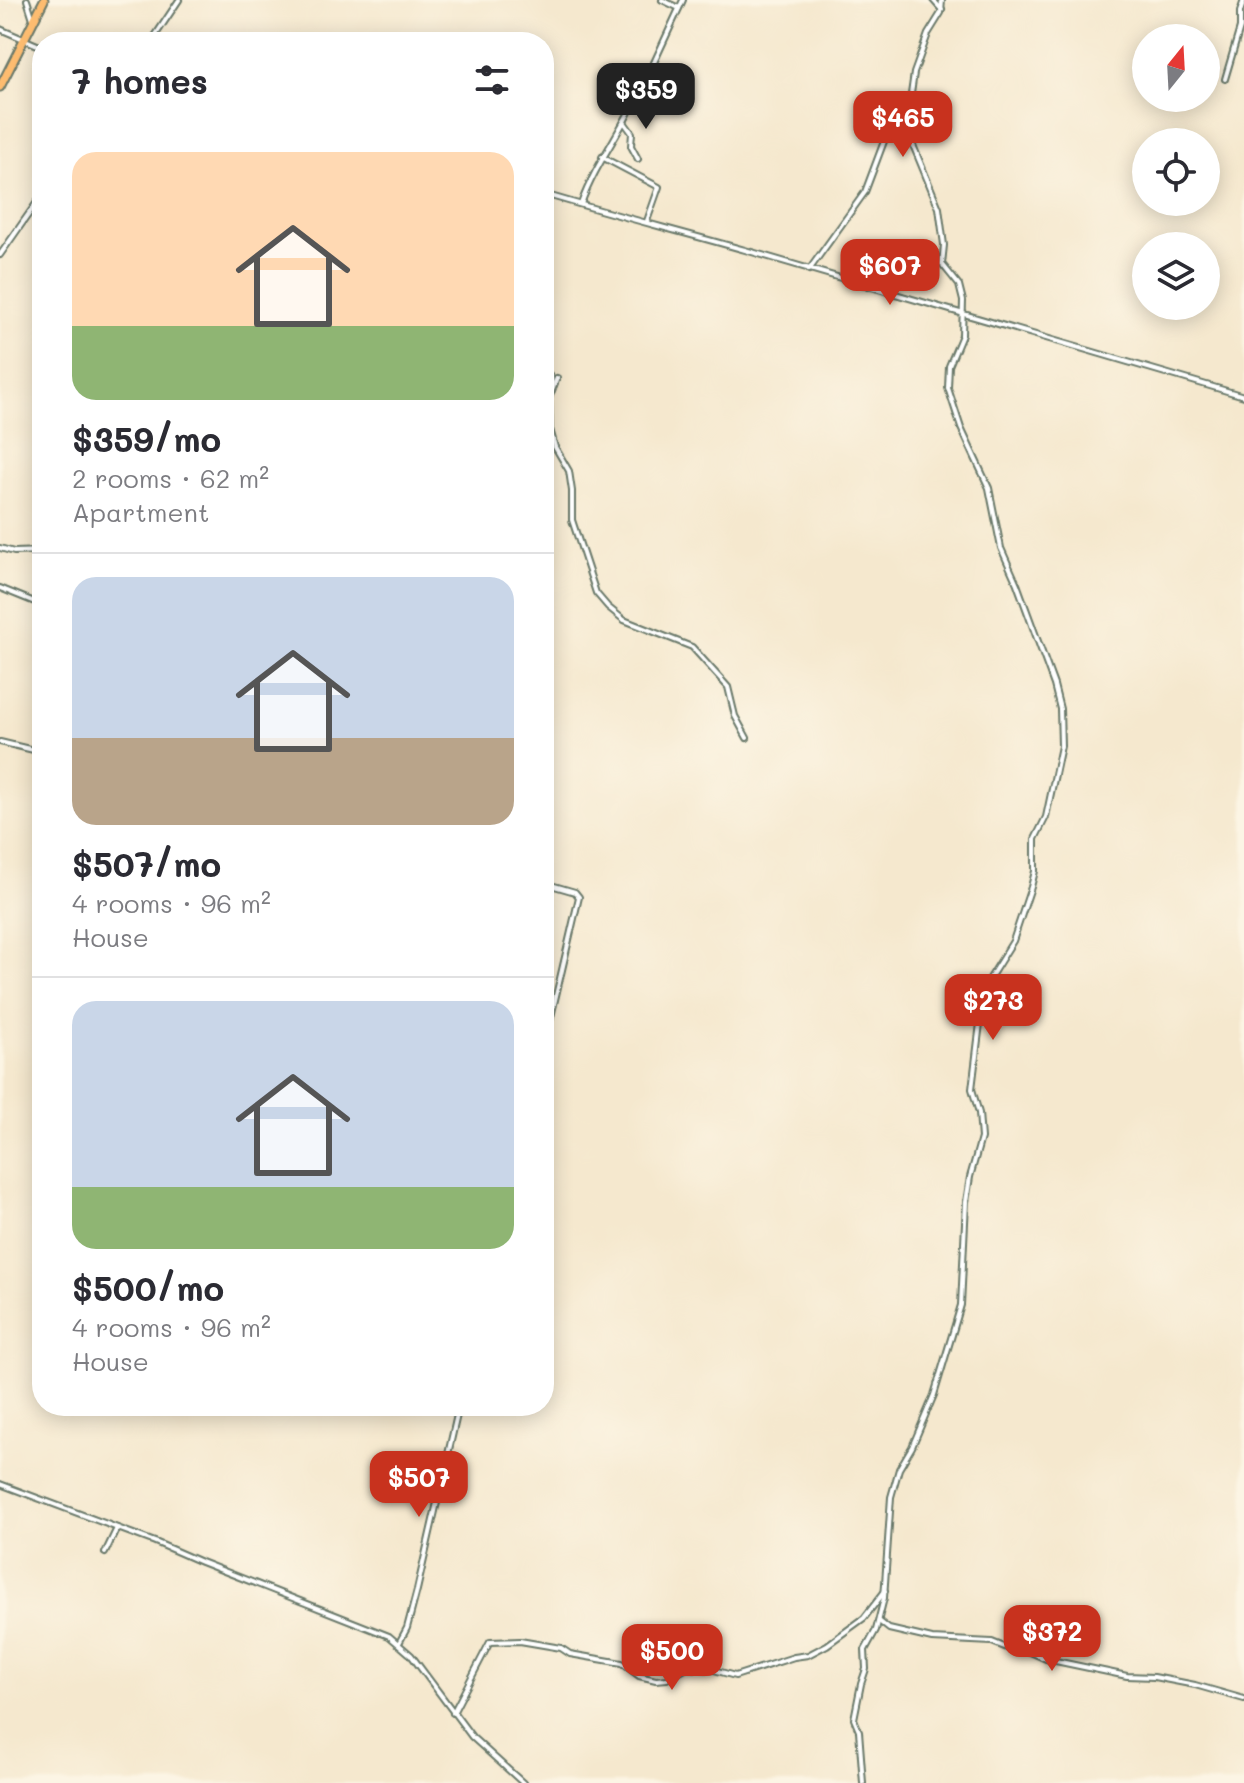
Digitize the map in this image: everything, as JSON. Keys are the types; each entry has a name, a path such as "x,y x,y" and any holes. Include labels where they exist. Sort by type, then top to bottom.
{"highway":[{"path":"0,87 44,0"}],"street":[{"path":"27,0 33,19"},
{"path":"158,32 179,0"},
{"path":"662,0 679,8"},
{"path":"581,204 683,0"},
{"path":"933,0 942,11"},
{"path":"863,1783 859,1731 854,1719 866,1669 866,1647 879,1621 885,1591 894,1485 934,1395 959,1315 966,1202 981,1138 979,1113 972,1089 985,996 992,974 1015,936 1031,887 1035,871 1035,839 1046,817 1051,784 1061,753 1060,709 1054,685 998,540 989,488 961,428 948,388 949,366 962,335 964,304 961,289 942,264 944,245 937,200 915,152 911,133 911,83 928,34 942,11 942,0"},
{"path":"1225,79 1240,28 1244,0"},
{"path":"0,29 32,43"},
{"path":"809,270 865,192 895,112"},
{"path":"624,121 632,133 631,146 638,159"},
{"path":"602,157 659,187 647,222"},
{"path":"554,197 1244,396"},
{"path":"0,255 32,209"},
{"path":"554,385 557,378"},
{"path":"554,443 569,471 573,523 596,593 624,620 692,647 728,687 735,716 747,738"},
{"path":"0,548 14,552 32,551"},
{"path":"0,588 32,601"},
{"path":"0,742 32,750"},
{"path":"554,886 575,892 579,897 554,1004"},
{"path":"399,1643 407,1628 417,1590 457,1416"},
{"path":"0,1484 368,1626 399,1643 472,1737 523,1783"},
{"path":"105,1553 117,1528"},
{"path":"453,1713 490,1642 522,1641 562,1649 571,1654 622,1663 639,1676 656,1680 667,1679 687,1668 714,1670 735,1676 817,1651 864,1618 885,1591"},
{"path":"879,1621 889,1629 932,1639 992,1642 1046,1659 1127,1676 1154,1677 1195,1685 1244,1699"}]}
